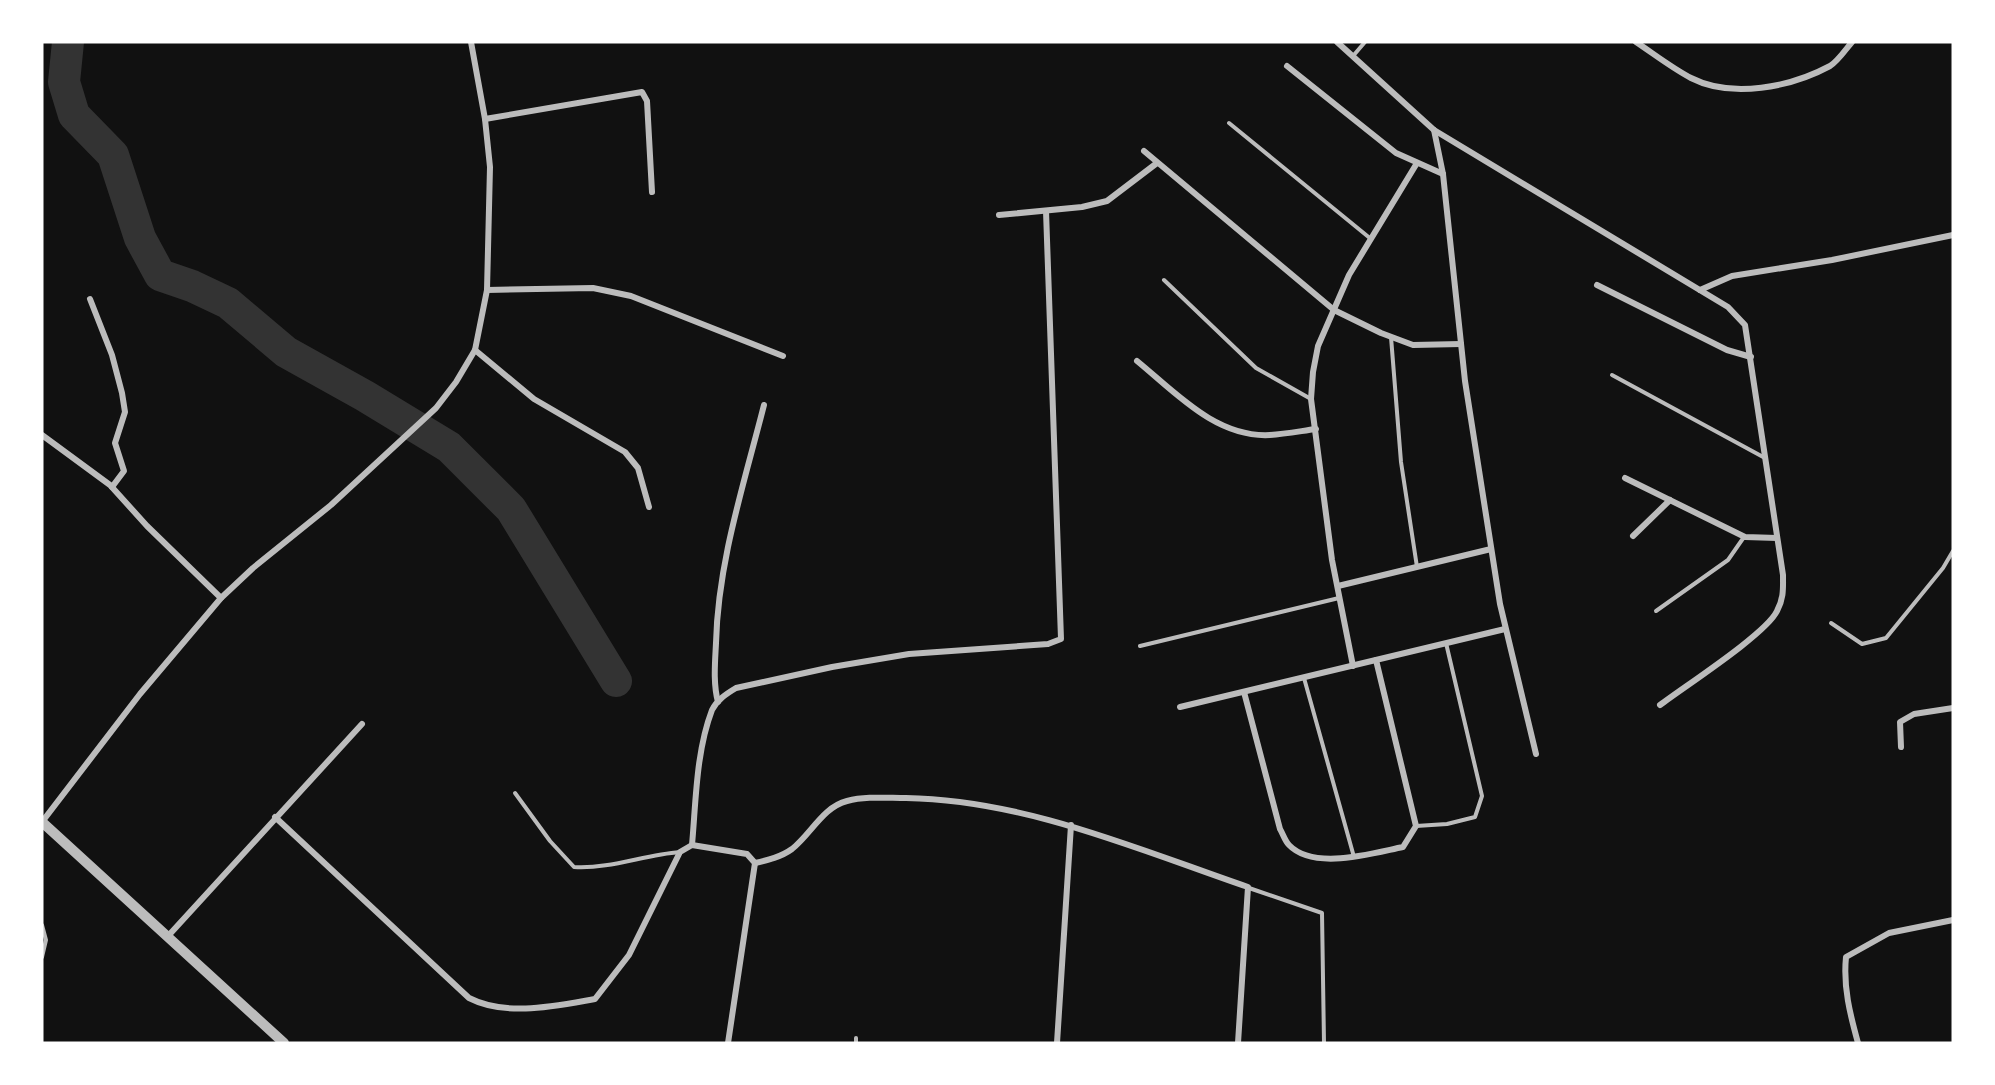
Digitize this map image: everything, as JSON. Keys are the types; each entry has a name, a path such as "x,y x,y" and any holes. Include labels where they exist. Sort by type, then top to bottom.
{"street":[{"path":"284,1043 169,935 42,822 140,694 221,598 405,438 436,408 456,382 475,350 487,290 490,167 485,119 471,42"},
{"path":"1337,42 1434,130 1728,306 1745,325 1778,538 1784,596 1776,614 1757,633 1660,705"},
{"path":"1636,42 1692,78 1726,89 1751,89 1799,78 1832,65 1852,42"},
{"path":"1287,66 1396,153 1443,174"},
{"path":"485,119 642,92 647,101 652,192"},
{"path":"1434,130 1443,174 1461,344 1491,549 1505,629 1536,754"},
{"path":"1144,151 1334,310 1413,345 1461,344"},
{"path":"999,215 1046,211 1107,201 1158,163"},
{"path":"1353,666 1338,586 1311,399 1318,346 1349,275 1417,163"},
{"path":"692,845 698,774 713,709 736,688 832,667 909,654 1048,644 1061,639 1046,211"},
{"path":"1700,290 1732,276 1832,260 1953,234"},
{"path":"1597,285 1726,350 1750,357"},
{"path":"487,290 593,288 631,296 783,356"},
{"path":"90,299 112,355 125,412 115,444 124,471 112,487"},
{"path":"475,350 534,399 625,452 638,468 649,507"},
{"path":"1137,361 1203,415 1233,430 1268,435 1316,429"},
{"path":"718,702 714,686 717,604 722,570 764,405"},
{"path":"42,435 112,487 147,526 221,598"},
{"path":"1625,478 1744,537 1778,538"},
{"path":"1633,536 1670,500"},
{"path":"1338,586 1491,549"},
{"path":"1180,707 1505,629"},
{"path":"1244,692 1280,829 1290,846 1316,859 1354,857 1403,847 1416,826 1376,660"},
{"path":"1901,747 1900,722 1914,714 1953,708"},
{"path":"169,935 362,724"},
{"path":"755,863 778,857 793,848 829,811 844,802 869,797 941,798 1071,825 1248,887 1238,1043"},
{"path":"276,817 469,998 487,1008 552,1007 595,999 629,955 680,852 692,845 747,854 755,863"},
{"path":"1057,1043 1071,825"},
{"path":"728,1043 755,863"},
{"path":"1858,1043 1847,1002 1844,977 1846,957 1889,933 1953,920"}],"lane":[{"path":"1353,56 1365,42"},
{"path":"1228,123 1371,239"},
{"path":"1164,279 1256,368 1311,399"},
{"path":"1391,337 1401,462 1417,567"},
{"path":"1612,375 1766,458"},
{"path":"1656,611 1728,560 1744,537"},
{"path":"1832,623 1862,644 1886,638 1943,568 1953,551"},
{"path":"1140,646 1340,598"},
{"path":"1416,826 1447,824 1475,817 1482,796 1445,642"},
{"path":"1304,677 1354,857"},
{"path":"515,793 550,841 574,867 600,868 642,857 680,852"},
{"path":"1248,887 1322,913 1324,1043"},
{"path":"42,925 46,940 42,957"}],"waterway":[{"path":"68,42 64,82 74,115 113,155 140,238 160,275 192,286 228,303 286,352 449,447 511,509 616,681"}]}
